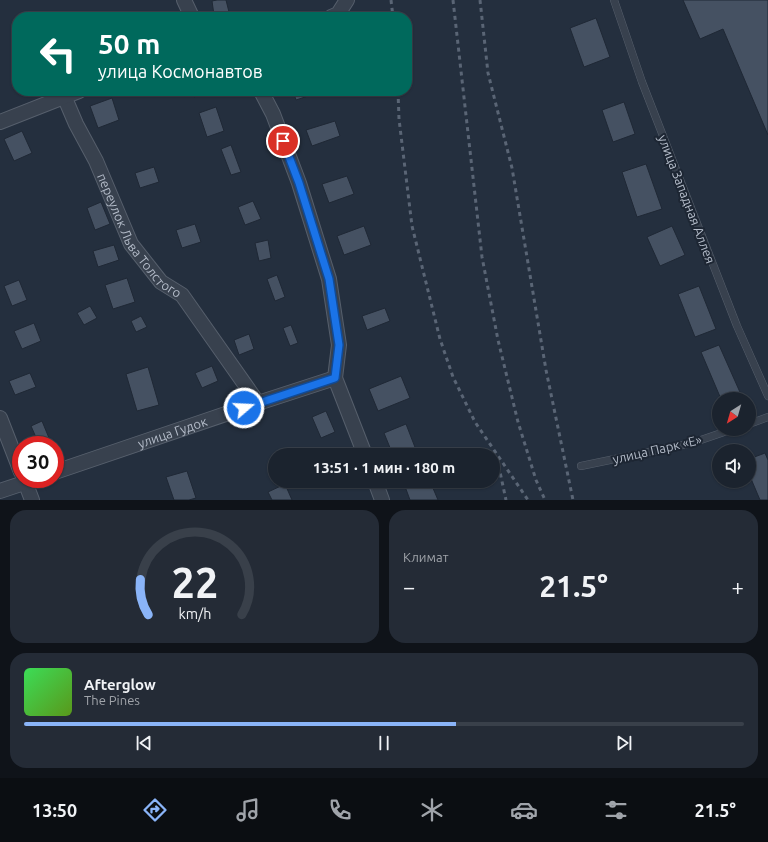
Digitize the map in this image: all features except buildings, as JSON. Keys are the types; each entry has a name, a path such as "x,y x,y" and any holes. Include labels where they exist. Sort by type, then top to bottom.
{"street":[{"path":"184,0 190,12"},
{"path":"339,12 346,0"},
{"path":"0,122 64,96"},
{"name":"переулок Льва Толстого","path":"64,96 76,124 96,161 131,244 161,282 182,295 258,403"},
{"path":"264,96 273,114 299,183 329,279 339,345 335,378 362,448"},
{"name":"улица Гудок","path":"64,469 335,378"},
{"path":"0,418 12,446"},
{"path":"0,491 12,485"},
{"path":"29,488 32,500"},
{"path":"378,488 382,500"}],"lane":[{"name":"улица Западная Аллея","path":"614,0 642,82 737,326 768,396"},
{"path":"756,421 768,417"},
{"name":"улица Парк «Е»","path":"581,466 692,443 712,436"}],"railway":[{"path":"391,0 392,12"},
{"path":"453,0 482,257 498,340 518,422 536,480 545,500"},
{"path":"480,0 488,73 512,168 546,370 573,500"},
{"path":"398,96 399,119 412,226 440,339 453,377 475,422 528,500"},
{"path":"500,472 506,500"}],"route":[{"path":"244,408 335,378 339,345 329,279 299,183 283,141"}]}
